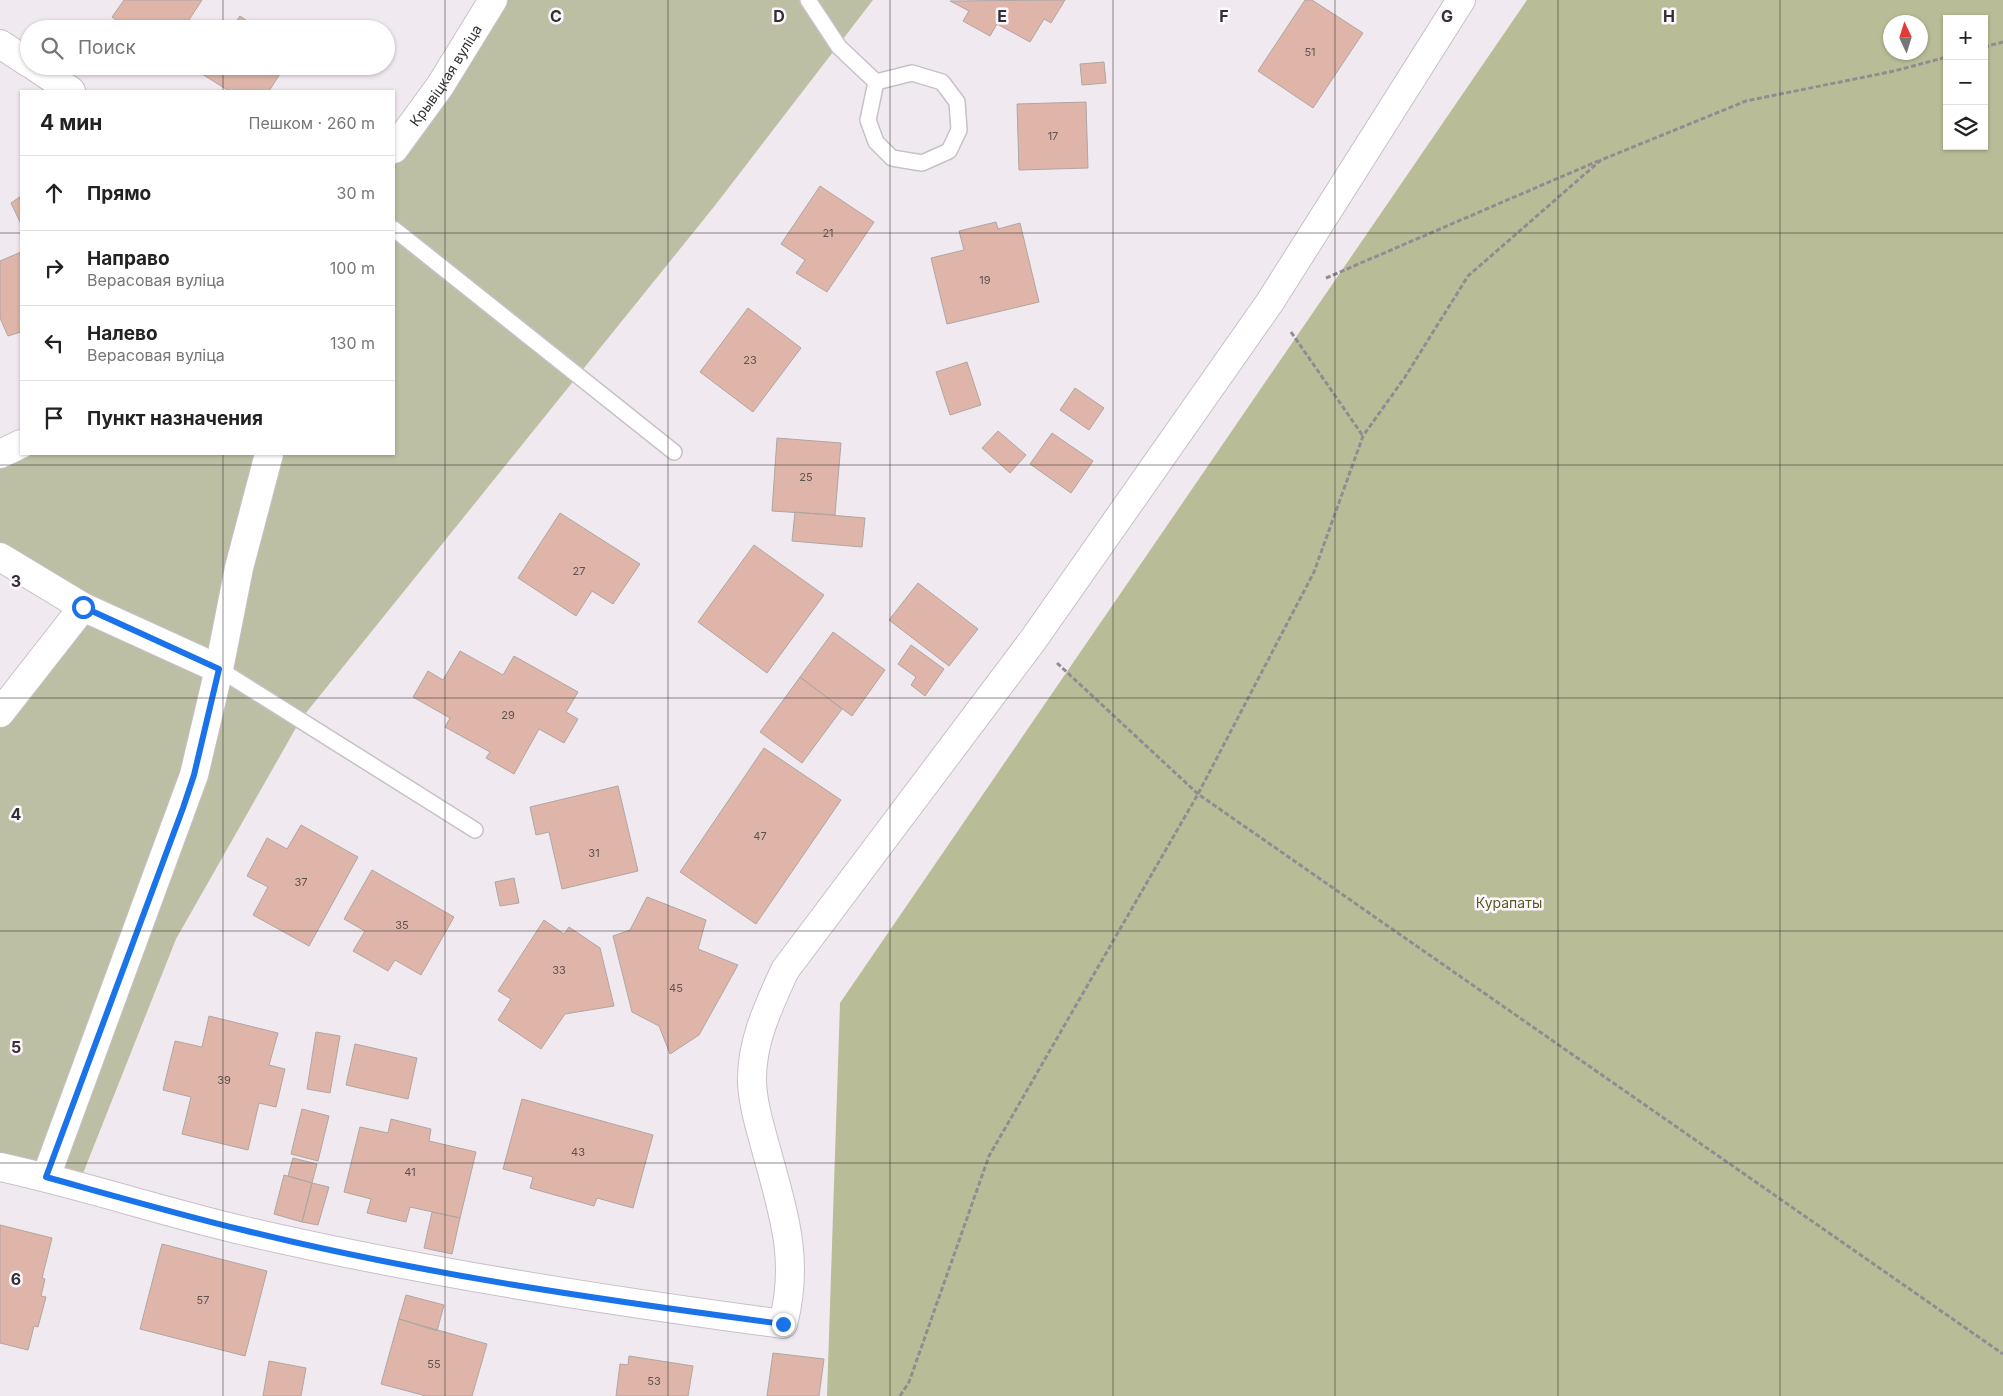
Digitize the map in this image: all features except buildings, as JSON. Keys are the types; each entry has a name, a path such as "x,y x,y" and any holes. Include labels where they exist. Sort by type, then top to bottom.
{"street":[{"name":"Крывіцкая вуліца","path":"395,148 440,86 493,0"},
{"path":"0,1167 46,1177 243,1231 350,1254 515,1285 783,1324 790,1299 791,1266 788,1229 755,1110 752,1081 756,1045 769,1006 785,970 1033,640 1270,302 1461,0"},
{"path":"0,44 20,57"},
{"path":"47,75 70,90"},
{"path":"0,454 20,444"},
{"path":"46,1177 194,775 219,669 239,568 269,455"},
{"path":"0,557 83,607 219,669"},
{"path":"0,713 83,607"}],"lane":[{"path":"808,0 839,47 876,82"},
{"path":"912,72 942,82 957,102 959,130 949,151 922,163 892,158 876,142 868,120 876,82 912,72"},
{"path":"395,230 674,452"},
{"path":"219,669 475,830"}],"path":[{"path":"1988,46 2003,42"},
{"path":"1326,279 1601,160 1746,101 1894,71 1943,58"},
{"path":"900,1396 909,1382 989,1156 1198,794 1314,572 1363,436 1405,376 1468,276 1601,160"},
{"path":"1270,302 1363,436"},
{"path":"1033,640 1198,794 2003,1354"}],"green space":[{"path":"493,0 873,0 713,208 301,719 176,939 78,1186 0,1167 0,713 83,607 0,557 0,454 395,455 395,147"},
{"name":"Курапаты","path":"1527,0 2003,0 2003,1396 827,1396 840,1003"}],"route":[{"path":"83,607 219,669 194,775 183,808 46,1177 243,1231 350,1254 495,1282 641,1305 783,1324"}]}
